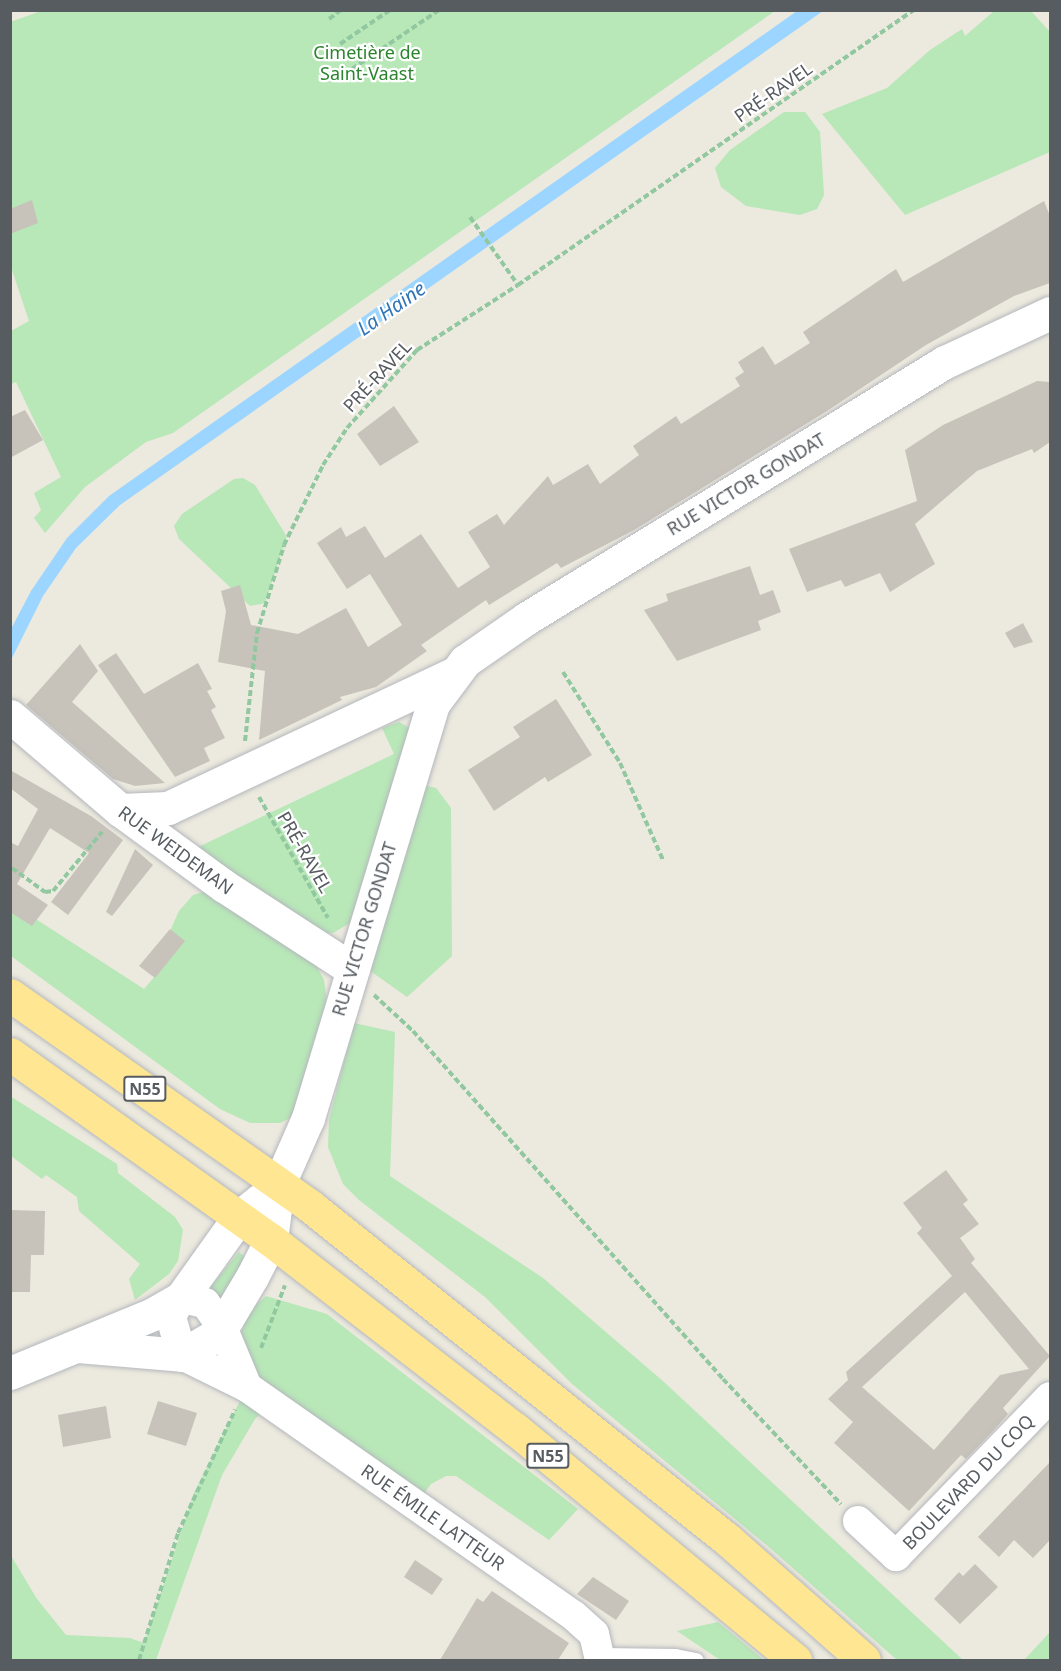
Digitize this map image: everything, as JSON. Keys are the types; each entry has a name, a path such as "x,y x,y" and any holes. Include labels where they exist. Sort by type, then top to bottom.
{"highway":[{"name":"N55","path":"10,995 278,1186 552,1397 728,1540 864,1660"},
{"name":"N55","path":"10,1054 270,1240 515,1429 795,1660"}],"street":[{"name":"RUE VICTOR GONDAT","path":"278,1186 308,1118 433,704 453,674 475,651 527,618 935,369 1050,313"},
{"name":"RUE VICTOR GONDAT","path":"120,810 168,808 453,674"},
{"name":"RUE WEIDEMAN","path":"10,716 120,810 224,886 352,969"},
{"path":"182,1355 171,1317 181,1298 239,1217 278,1186"},
{"path":"78,1346 182,1355 204,1344 222,1327 270,1240 278,1186"},
{"path":"10,1373 78,1346 181,1298 205,1303 222,1327 247,1388"},
{"name":"RUE ÉMILE LATTEUR","path":"182,1355 247,1388 573,1615 594,1634 600,1658"},
{"name":"BOULEVARD DU COQ","path":"858,1521 896,1556 1050,1397"}],"lane":[{"path":"600,1658 675,1656 696,1660"}],"path":[{"path":"329,19 342,10"},
{"path":"340,44 390,10"},
{"path":"352,69 439,10"},
{"name":"PRÉ-RAVEL","path":"332,924 267,814 247,771 245,744 257,633 284,545 323,465 347,428 417,350 518,285 913,10"},
{"path":"470,217 518,285"},
{"path":"562,672 620,763 663,860"},
{"path":"12,868 45,891 53,891 120,810"},
{"path":"352,969 413,1031 710,1364 858,1521"}],"green space":[{"name":"Cimetière de Saint-Vaast","path":"44,10 775,11 173,433 146,442 85,487 45,533 34,518 41,510 34,493 61,477 16,382 11,384 11,331 29,321 11,267 10,22"},
{"path":"994,11 1031,11 1050,32 1050,152 905,215 822,114 887,88 930,50 962,29 965,36"},
{"path":"784,112 805,112 820,132 824,195 817,209 800,215 746,206 721,187 715,168 730,150"},
{"path":"243,478 255,485 287,537 265,603 250,606 179,539 174,526 182,514 234,479"},
{"path":"399,722 410,728 350,923 333,933 319,933 194,849 394,754 382,728"},
{"path":"427,786 436,788 451,808 452,956 407,997 369,970 414,790"},
{"path":"224,886 314,961 324,980 327,1004 292,1117 280,1123 250,1123 220,1109 11,956 11,903 144,989 173,955 170,931 179,911 193,895"},
{"path":"354,1023 395,1032 390,1176 543,1278 664,1382 963,1660 897,1660 770,1548 572,1384 485,1297 359,1200 343,1184 328,1147 329,1120"},
{"path":"10,1096 117,1164 118,1173 175,1217 183,1230 178,1261 169,1274 135,1300 129,1279 140,1264 79,1211 77,1197 46,1175 42,1179 11,1156"},
{"path":"239,1252 245,1257 222,1302 207,1291"},
{"path":"266,1296 327,1314 578,1509 549,1540 456,1476 446,1476 431,1484 416,1505 260,1378 245,1359 241,1333 250,1310"},
{"path":"243,1395 270,1403 255,1419 222,1475 156,1660 11,1660 10,1554 37,1599 66,1635 130,1638 144,1643 194,1493"},
{"path":"718,1622 764,1660 720,1660 677,1631"},
{"path":"1050,1632 1050,1660 1024,1660"}],"water":[{"name":"La Haine","path":"797,11 823,11 120,505 76,548 43,596 11,660 11,629 31,591 67,538 109,496"}],"building":[{"path":"32,200 38,223 10,234 10,209"},
{"path":"1044,201 1050,216 1050,283 1014,296 926,345 827,411 634,530 561,568 557,563 489,605 486,600 421,645 427,651 376,687 340,697 342,700 259,740 265,671 218,662 226,611 221,591 240,585 251,625 298,634 346,608 368,647 402,625 370,574 347,589 317,543 341,527 346,537 365,526 385,558 421,534 458,588 490,567 468,532 497,514 504,525 548,476 553,485 588,464 600,484 639,455 633,446 676,416 681,424 740,386 735,378 744,372 738,362 763,346 775,365 810,343 803,332 896,269 903,282"},
{"path":"1037,381 1050,382 1050,442 1034,453 1032,449 977,471 915,524 935,564 890,592 880,573 845,587 841,580 807,592 789,549 917,501 905,450 943,425"},
{"path":"394,406 419,442 380,466 357,434"},
{"path":"25,410 43,440 10,458 10,417"},
{"path":"750,566 760,595 773,590 781,612 758,621 761,630 677,661 644,610 668,601 666,594"},
{"path":"1023,623 1033,642 1014,648 1005,633"},
{"path":"80,644 98,671 72,702 165,783 135,786 113,779 26,705"},
{"path":"116,653 144,694 198,663 212,689 207,691 216,707 211,710 225,738 204,748 210,761 175,777 98,665"},
{"path":"556,699 592,755 548,782 545,777 494,811 468,770 520,737 513,727"},
{"path":"10,770 91,816 123,840 68,915 51,902 89,853 50,828 17,884 48,905 32,926 10,912 10,842 18,846 38,809 10,788"},
{"path":"135,849 153,865 112,916 106,912"},
{"path":"170,929 185,941 155,978 139,966"},
{"path":"946,1170 968,1200 963,1204 979,1224 960,1238 975,1259 971,1263 1050,1356 1003,1408 1008,1414 993,1431 966,1459 961,1455 909,1511 834,1443 853,1422 828,1399 848,1380 846,1372 952,1276 917,1233 922,1228 903,1203","holes":["965,1292 1029,1369 1000,1375 934,1450 862,1387"]},
{"path":"10,1210 45,1211 44,1255 31,1255 30,1292 10,1292"},
{"path":"158,1401 197,1413 186,1446 147,1434"},
{"path":"106,1406 111,1438 63,1447 58,1415"},
{"path":"1050,1462 1050,1540 1033,1558 1014,1540 999,1557 978,1537"},
{"path":"415,1560 443,1579 432,1595 404,1577"},
{"path":"975,1564 998,1587 960,1624 934,1599 959,1572 963,1576"},
{"path":"593,1577 629,1601 616,1620 577,1594"},
{"path":"492,1591 569,1643 558,1660 440,1660 477,1598 483,1602"}]}
